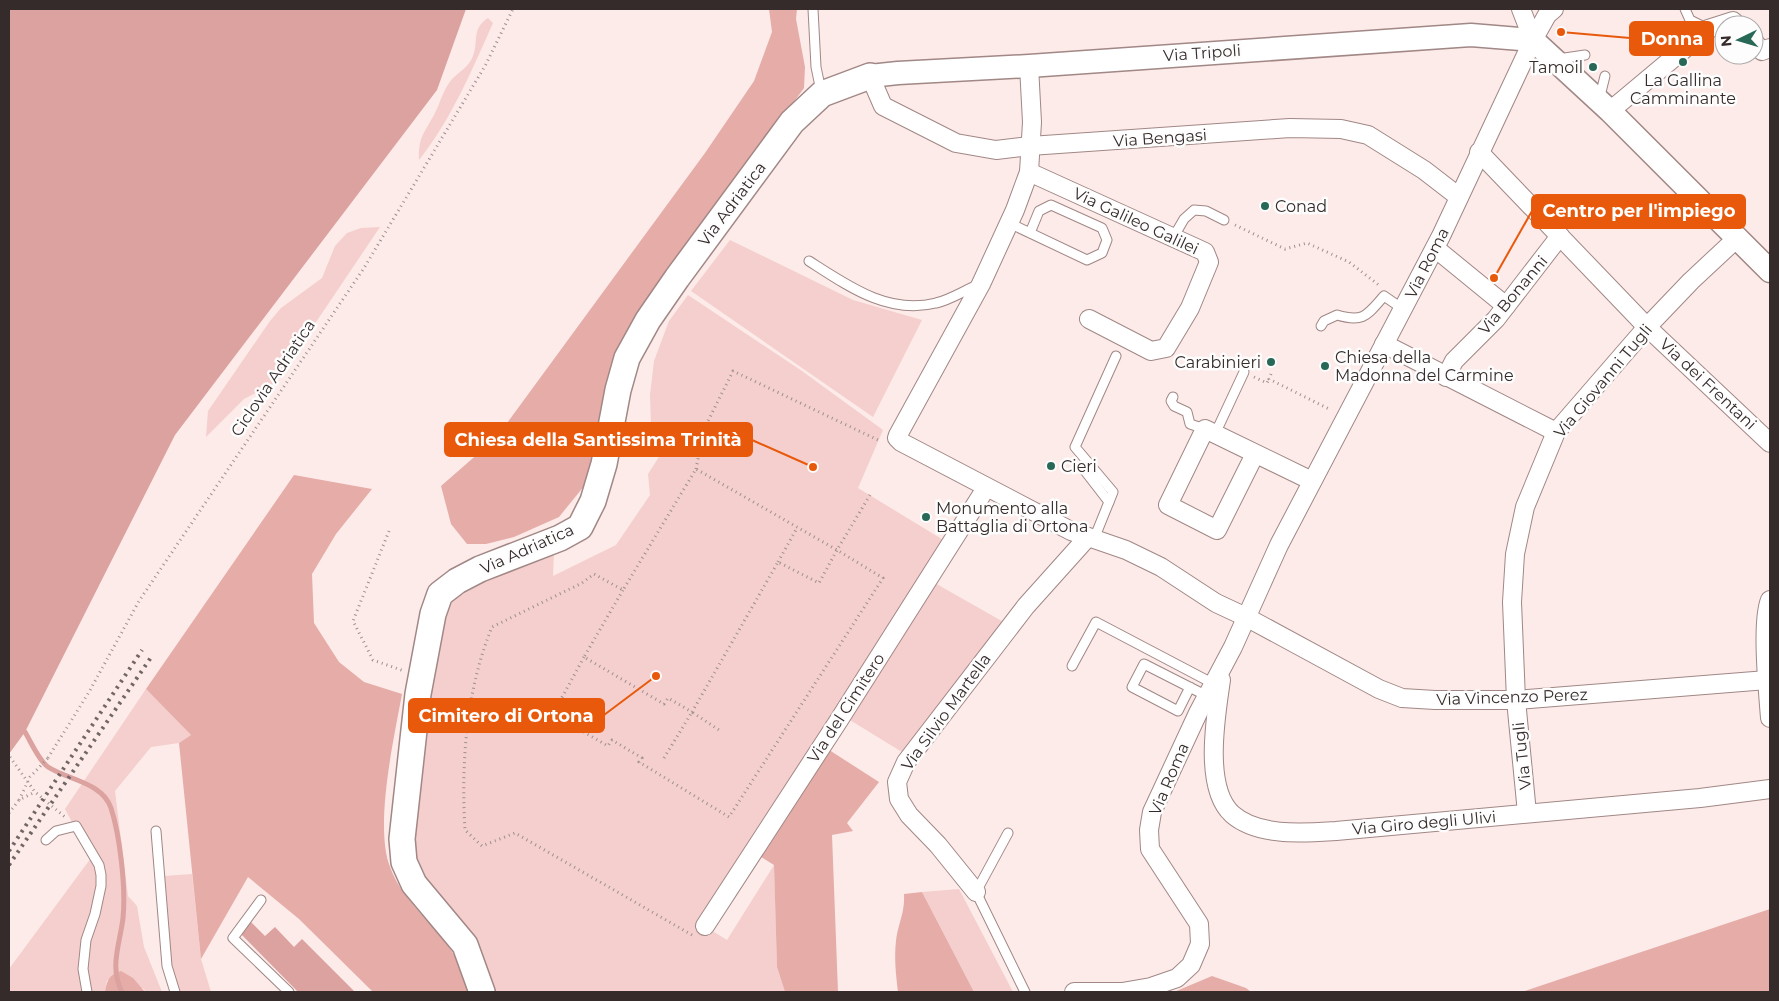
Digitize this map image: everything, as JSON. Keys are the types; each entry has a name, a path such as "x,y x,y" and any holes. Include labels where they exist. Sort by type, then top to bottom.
{"main road":[{"name":"Via Adriatica","path":"482,992 465,945 414,884 404,862 402,839 421,678 432,614 440,594 457,581 473,573 560,538 580,527 593,501 604,464 618,390 627,358 648,320 792,122 822,94 870,76"}],"street":[{"path":"1521,9 1533,40 1604,106 1736,239 1769,267"},
{"name":"Via Roma","path":"1074,992 1122,992 1152,987 1177,978 1191,964 1200,944 1199,924 1150,849 1149,830 1152,812 1223,668 1279,545 1435,248 1533,40 1548,15 1554,9"},
{"path":"1604,106 1708,29 1714,27"},
{"name":"Via Tripoli","path":"870,76 1471,35 1533,40"},
{"path":"1029,66 1032,122 1029,172 1009,223 981,284 897,438 986,488 1091,539 1126,550 1161,567 1216,603 1246,617"},
{"name":"Via Bengasi","path":"870,76 883,106 956,144 996,150 1290,128 1340,129 1368,135 1424,170 1459,197"},
{"name":"Via dei Frentani","path":"1479,152 1647,327 1770,443"},
{"name":"Via Galileo Galilei","path":"1029,172 1205,252 1209,262 1190,308 1169,346 1151,351 1089,319"},
{"name":"Via Bonanni","path":"1446,377 1454,361 1506,306 1560,236"},
{"name":"Via Giovanni Tugli","path":"1516,700 1512,602 1515,554 1525,507 1556,432 1647,327 1691,281 1736,239"},
{"path":"1435,248 1506,306"},
{"path":"1384,344 1556,432"},
{"path":"1255,454 1217,530 1168,505 1210,432 1312,481"},
{"name":"Via del Cimitero","path":"705,926 839,720 986,488"},
{"name":"Via Silvio Martella","path":"976,892 938,844 909,815 900,799 898,782 906,762 1023,610 1091,539"},
{"path":"1770,600 1766,613 1767,680 1770,718"},
{"name":"Via Vincenzo Perez","path":"1246,617 1379,689 1402,698 1516,700 1767,680"},
{"name":"Via Giro degli Ulivi","path":"1223,668 1214,733 1216,780 1220,795 1232,814 1250,824 1268,830 1306,833 1700,798 1770,789"},
{"name":"Via Tugli","path":"1516,700 1527,812"}],"lane":[{"path":"813,9 816,67 822,94"},
{"path":"1685,9 1690,20 1708,29"},
{"path":"1555,60 1585,55"},
{"path":"1604,106 1605,76"},
{"path":"1009,223 1030,233 1087,260 1102,253 1107,240 1102,228 1051,205 1039,211 1030,233"},
{"path":"1173,238 1184,219 1194,210 1206,211 1224,220"},
{"path":"809,261 850,288 885,303 914,307 938,303 981,284"},
{"path":"1321,326 1324,321 1337,315 1352,320 1368,314 1384,296 1403,309"},
{"path":"1091,539 1113,492 1075,447 1116,356"},
{"path":"1173,397 1171,401 1174,406 1187,412 1190,424 1210,432 1244,372"},
{"path":"1085,472 1109,502"},
{"path":"1072,666 1096,622 1211,690"},
{"path":"1190,687 1178,711 1132,687 1144,664 1190,687 1211,690"},
{"path":"46,840 56,832 76,826 99,865 101,886 86,940 83,969 87,992"},
{"path":"156,831 167,966 175,992"},
{"path":"1008,833 976,892 1025,992"},
{"path":"261,900 234,938 289,992"}],"path":[{"name":"Ciclovia Adriatica","path":"19,800 30,777 48,758 89,692 139,601 364,268 485,66 513,9"},
{"path":"1224,220 1285,249 1307,243 1349,262 1380,286 1384,296"},
{"path":"696,470 883,578 729,817 639,762 642,758 612,740 608,746 553,714 623,590 696,470 704,429 733,371 878,440"},
{"path":"1244,372 1267,383 1271,374"},
{"path":"1269,379 1326,407"},
{"path":"778,562 818,583 870,495"},
{"path":"664,758 797,528"},
{"path":"389,531 353,621 373,660 421,678"},
{"path":"623,590 594,574 582,583 492,628 479,659 468,729 462,784 466,830 482,846 515,833 698,938 705,926"},
{"path":"584,657 664,704 668,698 719,730"},
{"path":"10,757 35,792 58,811"},
{"path":"9,813 19,800 35,792"}],"shaded area":[{"path":"9,9 466,9 437,90 175,435 25,732 9,754"},
{"path":"769,9 797,9 796,19 805,67 804,88 657,289 589,480 559,517 514,537 486,544 467,544 451,524 441,486 496,438 705,153 754,81 772,32"},
{"path":"488,18 493,23 469,76 431,145 419,160 423,135 444,91 452,79 472,60 477,31 479,26"},
{"path":"380,227 275,383 244,399 206,437 208,411 270,321 281,308 322,278 335,246 347,233 361,228"},
{"path":"730,240 853,300 922,320 873,417 691,291"},
{"path":"688,295 802,371 883,430 858,488 945,541 698,922 727,940 774,865 777,967 785,992 487,992 419,882 407,838 438,626 454,599 507,570 554,552 553,576 616,545 650,495 648,474 664,449 651,425 650,395 654,361 669,321"},
{"path":"294,475 372,489 336,534 312,574 314,623 339,662 364,682 402,694 387,782 384,829 386,850 390,867 404,893 454,954 462,970 468,992 373,992 299,919 248,877 201,959 179,743 191,735 146,689"},
{"path":"933,582 1007,624 902,752 845,717"},
{"path":"146,689 191,735 179,743 151,747 115,791 128,896 137,906 144,947 162,992 145,992 144,989 107,980 105,992 9,992 9,969 91,858 65,809"},
{"path":"826,748 879,782 847,823 853,831 832,835 838,992 785,992 777,967 774,865 758,855"},
{"path":"192,874 201,959 211,992 179,992 170,964 164,876"},
{"path":"959,889 1013,992 974,992 922,892"},
{"path":"922,892 974,992 898,992 895,947 904,894"},
{"path":"1770,909 1770,992 1522,992"},
{"path":"250,921 265,936 275,927 294,947 302,939 355,992 298,992 239,932"},
{"path":"121,971 133,978 145,992 105,992 109,979"},
{"path":"1212,976 1246,988 1251,992 1174,992"}],"waterway":[{"path":"25,732 38,756 48,767 100,792 107,799 111,808 117,833 123,877 123,918 116,955 116,974 122,992"}],"railway":[{"path":"9,851 142,650"},
{"path":"9,865 152,656"}],"place":[{"name":"Donna","path":"1561,32"},
{"name":"La Gallina Camminante","path":"1683,62"},
{"name":"Tamoil","path":"1593,67"},
{"name":"Conad","path":"1265,206"},
{"name":"Centro per l'impiego","path":"1494,278"},
{"name":"Carabinieri","path":"1271,362"},
{"name":"Chiesa della Madonna del Carmine","path":"1325,366"},
{"name":"Cieri","path":"1051,466"},
{"name":"Chiesa della Santissima Trinità","path":"813,467"},
{"name":"Monumento alla Battaglia di Ortona","path":"926,517"},
{"name":"Cimitero di Ortona","path":"656,676"}]}
